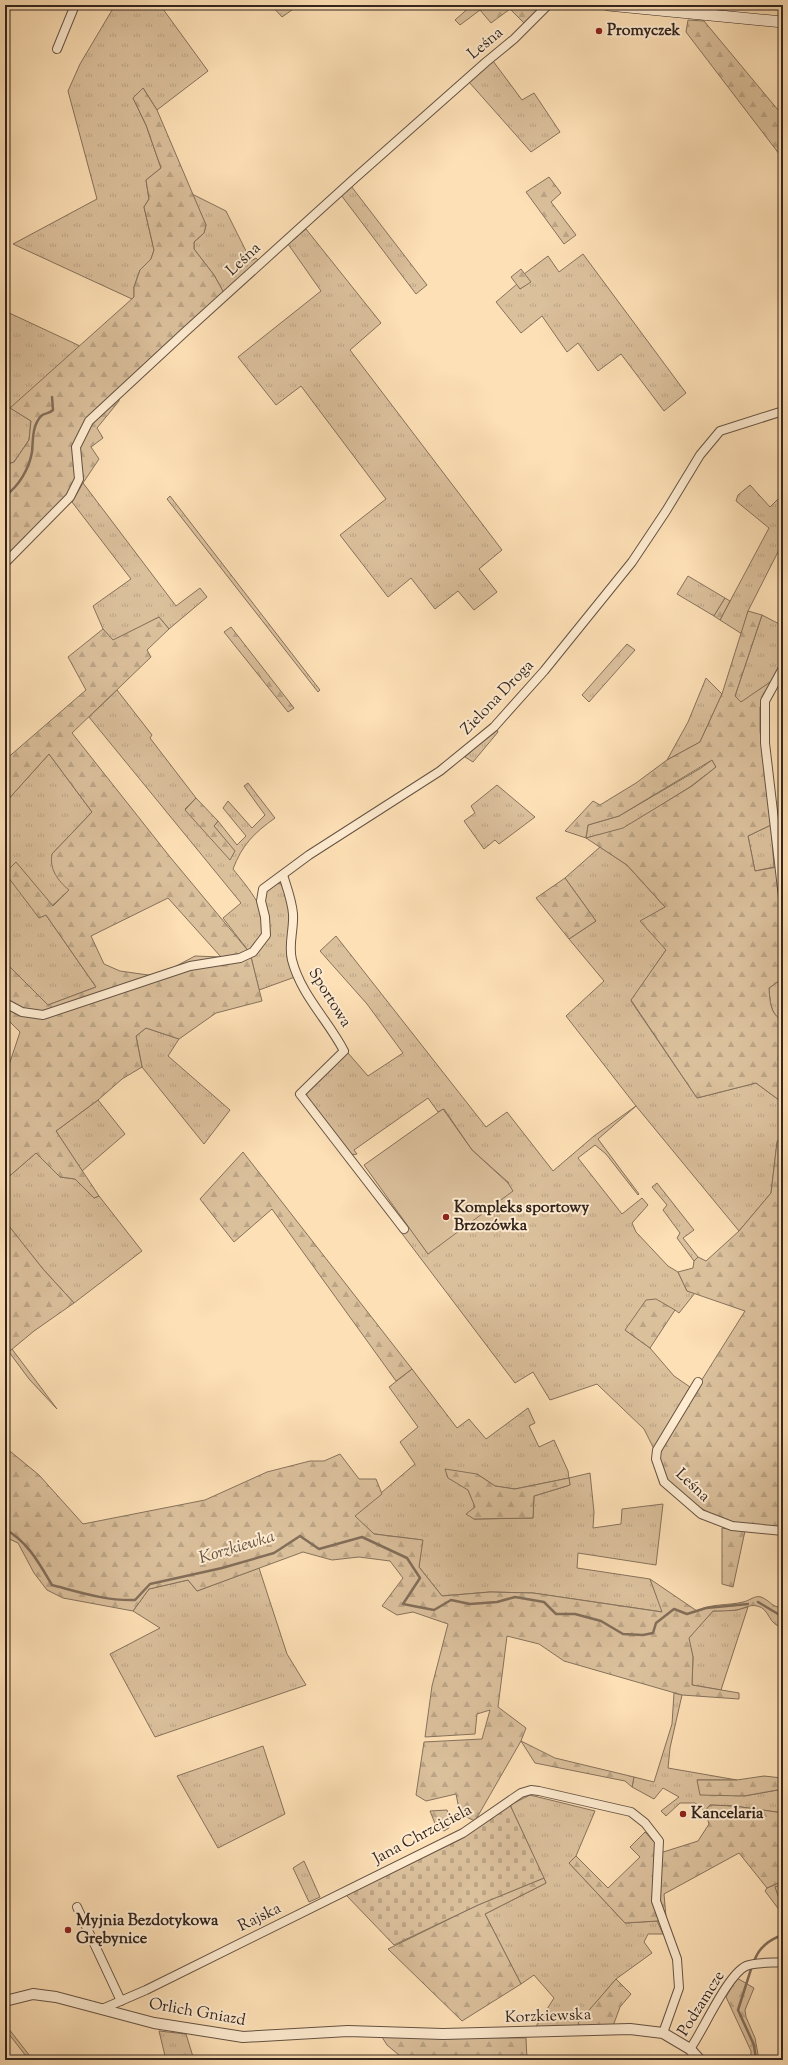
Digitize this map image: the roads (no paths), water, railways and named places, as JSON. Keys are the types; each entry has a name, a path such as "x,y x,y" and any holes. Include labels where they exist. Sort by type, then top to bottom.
{"main road":[{"path":"608,5 783,22"}],"street":[{"path":"57,49 75,5"},
{"name":"Leśna","path":"5,562 70,497 79,479 76,447 89,421 355,178 514,39 548,5"},
{"name":"Zielona Droga","path":"5,1003 22,1012 43,1015 190,966 240,958 253,952 266,935 265,917 261,901 263,889 309,854 440,771 494,727 544,671 632,562 666,511 700,455 720,431 783,411"},
{"path":"783,668 765,701 765,743 783,897"},
{"name":"Sportowa","path":"283,875 291,898 293,914 290,946 296,973 303,989 334,1032 344,1051 300,1094 404,1228"},
{"name":"Leśna","path":"698,1382 657,1450 656,1460 664,1482 701,1514 715,1520 732,1526 783,1531"},
{"name":"Jana Chrzciciela","path":"342,1893 463,1833 514,1796 531,1790 631,1812 645,1823 659,1841 656,1901 677,1960 679,1988 663,2033"},
{"name":"Rajska","path":"102,2009 342,1893"},
{"path":"77,1907 120,2001"},
{"name":"Podzamcze","path":"690,2049 735,1976 745,1967 764,1963 783,1962"},
{"name":"Orlich Gniazd","path":"5,2001 33,1994 56,1997 154,2023 243,2037 290,2036 313,2032 388,2032"},
{"name":"Korzkiewska","path":"388,2032 443,2034 630,2029 663,2033 690,2049 700,2060"}],"waterway":[{"name":"Korzkiewka","path":"5,496 15,487 26,471 31,458 35,425 41,416 53,410 52,397"},
{"name":"Korzkiewka","path":"5,1529 27,1547 52,1585 93,1596 114,1599 135,1600 150,1584 222,1568 274,1553 300,1536 319,1549 362,1537 407,1558 420,1578 403,1604 434,1610 451,1600 470,1604 497,1602 515,1597 544,1602 556,1614 575,1614 601,1621 623,1634 643,1635 653,1633 656,1623 674,1609 687,1614 706,1608 748,1604"},
{"name":"Korzkiewka","path":"758,1602 783,1617"},
{"name":"Korzkiewka","path":"754,1962 758,1952 765,1945 783,1935"},
{"name":"Korzkiewka","path":"752,1966 738,2010 754,2045 756,2060"}],"place":[{"name":"Promyczek","path":"599,31"},
{"name":"Kompleks sportowy Brzozówka","path":"446,1217"},
{"name":"Kancelaria","path":"683,1814"},
{"name":"Myjnia Bezdotykowa Grębynice","path":"68,1930"}]}
